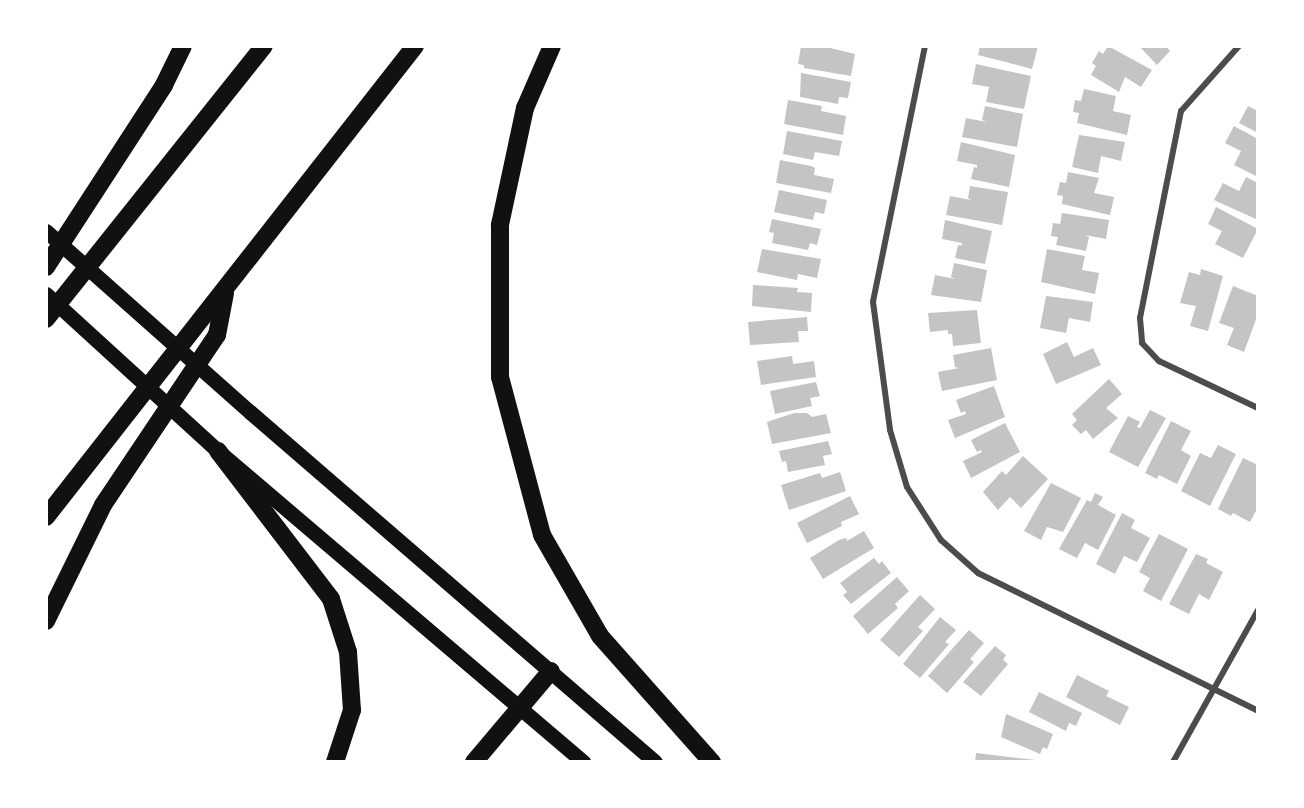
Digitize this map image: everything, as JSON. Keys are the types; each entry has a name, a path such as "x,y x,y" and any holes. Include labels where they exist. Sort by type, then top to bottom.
{"highway":[{"path":"46,267 158,94 183,46"},
{"path":"46,319 264,46"},
{"path":"46,517 415,46"},
{"path":"552,46 525,108 500,225 500,377 542,535 600,636 712,762"},
{"path":"46,621 104,505 217,335 225,291"},
{"path":"218,451 331,599 348,652 352,711 335,762"},
{"path":"474,762 551,671"}],"main road":[{"path":"46,231 250,412 655,762"},
{"path":"46,294 218,451 583,762"}],"street":[{"path":"925,46 873,302 890,430 907,488 941,540 978,573 1257,711"},
{"path":"1239,46 1181,111 1140,318 1142,343 1159,361 1257,408"},
{"path":"1173,762 1215,690 1257,610"}],"building":[{"path":"801,46 822,46 855,54 851,76 804,68 804,65 798,64"},
{"path":"980,46 1038,46 1032,69 978,55"},
{"path":"1108,46 1152,70 1141,87 1125,77 1119,92 1091,75 1096,66 1092,63 1099,51 1103,54"},
{"path":"1139,46 1166,46 1170,51 1157,65"},
{"path":"976,64 1031,76 1024,109 986,102 989,87 972,84"},
{"path":"801,73 851,82 848,98 839,97 838,104 800,97"},
{"path":"1084,89 1116,96 1113,111 1131,115 1127,135 1077,123 1079,113 1073,112 1075,100 1081,101"},
{"path":"788,100 822,106 821,111 846,116 843,135 784,124"},
{"path":"985,106 1023,114 1017,147 962,137 966,118 987,122 982,120"},
{"path":"1248,106 1258,111 1258,133 1239,123"},
{"path":"1234,126 1258,139 1258,177 1234,165 1241,151 1225,143"},
{"path":"787,131 842,141 839,156 815,152 813,160 783,154"},
{"path":"1079,135 1125,142 1121,161 1101,156 1098,173 1072,167"},
{"path":"961,142 1015,155 1009,187 971,179 974,167 977,168 977,165 957,161"},
{"path":"780,160 811,166 815,168 814,175 834,179 831,193 776,183"},
{"path":"1068,172 1099,178 1094,193 1114,197 1110,215 1062,204 1063,196 1057,195 1060,182 1066,183"},
{"path":"1246,177 1258,183 1258,220 1214,200 1223,183 1239,191"},
{"path":"970,186 1008,192 1002,225 946,215 950,196 971,200 968,198"},
{"path":"779,190 827,200 824,214 815,212 813,220 774,212"},
{"path":"1216,207 1258,229 1243,258 1215,244 1222,231 1208,224"},
{"path":"1062,213 1109,220 1106,239 1085,235 1089,237 1086,251 1056,245 1058,237 1051,236 1053,223 1060,224"},
{"path":"772,219 821,229 817,245 810,243 808,250 772,243 774,233 769,232"},
{"path":"945,220 992,231 985,264 955,258 958,245 961,246 962,243 942,239"},
{"path":"762,249 821,259 817,278 798,274 797,280 757,272"},
{"path":"1047,249 1085,256 1082,270 1099,273 1095,294 1041,282"},
{"path":"954,263 987,270 981,302 931,295 935,275 955,279 951,277"},
{"path":"1201,269 1223,276 1208,331 1190,326 1196,306 1180,303 1189,272 1200,275"},
{"path":"753,285 798,288 797,292 812,293 811,312 752,306"},
{"path":"1233,286 1258,296 1258,314 1244,352 1227,345 1234,328 1219,323"},
{"path":"1046,296 1093,302 1090,322 1069,318 1066,333 1040,328"},
{"path":"977,310 981,343 953,346 952,334 948,334 948,330 930,332 928,313"},
{"path":"807,317 808,331 798,331 799,342 750,345 748,322"},
{"path":"1067,342 1074,357 1093,348 1101,365 1056,384 1043,354"},
{"path":"991,348 997,380 942,391 938,372 959,368 955,367 953,355"},
{"path":"792,356 793,364 814,361 816,377 761,385 757,361"},
{"path":"1109,379 1122,394 1106,408 1118,418 1093,439 1086,430 1081,434 1072,425 1077,420 1072,414"},
{"path":"816,382 820,396 810,398 812,406 775,414 770,391"},
{"path":"994,386 1005,417 955,438 948,420 966,414 965,411 961,413 956,400"},
{"path":"1150,410 1166,418 1138,467 1109,452 1128,416 1140,422 1137,427 1140,428"},
{"path":"794,413 807,413 812,417 826,414 831,433 772,444 767,422"},
{"path":"1171,421 1191,431 1181,450 1191,456 1177,484 1159,475 1157,479 1145,473"},
{"path":"1005,423 1020,452 971,478 963,461 982,452 981,450 977,452 971,440"},
{"path":"828,441 832,454 823,456 825,465 788,472 786,461 782,462 779,451"},
{"path":"1218,445 1236,454 1210,506 1181,491 1200,453 1211,458"},
{"path":"1023,456 1048,479 1021,508 1010,497 998,510 983,492 1002,471 1006,475"},
{"path":"1243,458 1258,465 1258,507 1250,522 1233,513 1231,516 1218,509"},
{"path":"840,472 846,491 789,510 781,485 820,473 822,478"},
{"path":"1051,483 1081,498 1063,532 1047,527 1041,540 1024,531"},
{"path":"1095,493 1103,497 1098,505 1116,515 1098,550 1085,543 1077,558 1059,549 1087,500 1091,502"},
{"path":"850,496 859,514 841,522 842,526 807,543 797,523"},
{"path":"1122,513 1135,520 1131,528 1150,538 1137,562 1124,556 1115,574 1096,564"},
{"path":"864,531 874,548 823,579 810,558 839,540 846,538 847,541"},
{"path":"1159,534 1188,549 1161,601 1143,591 1150,578 1139,572"},
{"path":"1196,554 1208,559 1206,563 1223,572 1209,600 1199,594 1189,614 1169,604"},
{"path":"874,558 879,564 882,561 891,573 851,604 843,595 847,592 840,583"},
{"path":"897,577 909,591 895,604 898,608 868,634 853,616"},
{"path":"920,595 935,609 918,627 923,631 899,657 880,640"},
{"path":"940,617 956,630 945,642 949,644 920,678 903,664"},
{"path":"969,630 984,643 970,659 974,662 947,693 928,676"},
{"path":"995,646 1006,655 1003,660 1008,664 981,696 963,682"},
{"path":"1077,675 1109,691 1106,696 1129,707 1120,725 1066,697"},
{"path":"1039,692 1082,713 1076,726 1069,723 1066,731 1029,712"},
{"path":"1006,714 1053,734 1047,749 1043,747 1040,754 1001,737"},
{"path":"976,753 1036,760 1036,762 975,762"}]}
